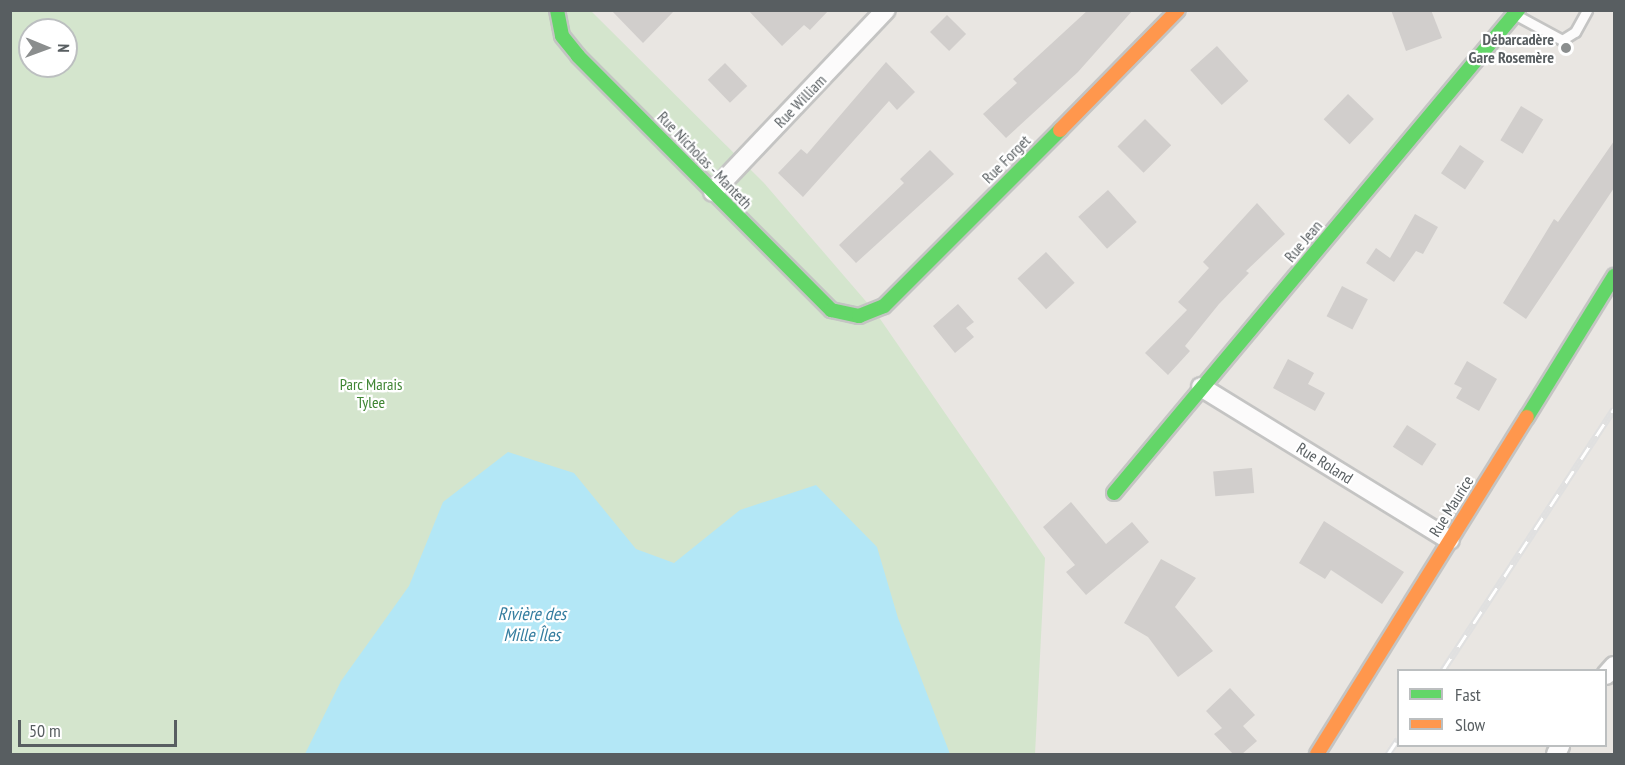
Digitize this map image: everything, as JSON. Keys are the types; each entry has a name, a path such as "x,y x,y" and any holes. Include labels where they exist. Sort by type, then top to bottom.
{"street":[{"name":"Rue Nicholas - Manteth","path":"557,10 567,44 821,303 850,315"},
{"name":"Rue William","path":"713,192 886,10"},
{"name":"Rue Forget","path":"850,315 868,314 892,299 1178,10"},
{"name":"Rue Jean","path":"1114,493 1517,12"},
{"name":"Rue Maurice","path":"1317,754 1614,276"},
{"name":"Rue Roland","path":"1202,387 1450,540"}],"lane":[{"path":"1517,12 1562,40 1575,32 1587,10"}],"green space":[{"name":"Parc Marais Tylee","path":"10,11 591,11 764,183 876,313 1045,558 1035,754 11,754"}],"water":[{"name":"Rivière des Mille Îles","path":"508,452 574,473 636,549 674,563 740,510 816,485 877,547 898,618 950,754 305,754 341,681 409,586 443,502"}],"building":[{"path":"611,10 675,10 643,43"},
{"path":"748,10 829,10 810,30 804,25 782,46"},
{"path":"1088,10 1133,10 1078,72 1006,138 983,114 1017,83 1013,79"},
{"path":"1391,10 1431,10 1442,38 1406,51"},
{"path":"947,15 966,34 949,51 930,32"},
{"path":"1217,46 1248,81 1222,105 1190,70"},
{"path":"886,62 915,92 897,110 889,101 803,197 778,173 801,149 807,154"},
{"path":"725,63 747,86 730,103 708,80"},
{"path":"1348,94 1374,119 1350,144 1324,119"},
{"path":"1521,106 1543,119 1523,154 1500,140"},
{"path":"1145,119 1171,145 1144,173 1117,147"},
{"path":"1614,141 1614,188 1526,319 1503,303 1554,219 1558,222"},
{"path":"1460,145 1484,161 1465,189 1441,173"},
{"path":"930,150 954,174 856,263 839,245 904,183 900,179"},
{"path":"1108,190 1137,222 1107,249 1078,217"},
{"path":"1257,203 1285,234 1246,271 1249,273 1219,304 1185,346 1190,351 1168,375 1145,353 1187,310 1178,302 1209,268 1203,262"},
{"path":"1415,214 1438,227 1423,254 1416,251 1394,282 1366,263 1376,248 1390,258"},
{"path":"1046,252 1075,283 1046,309 1017,279"},
{"path":"1342,286 1368,299 1352,329 1327,316"},
{"path":"958,304 974,322 966,328 974,337 955,353 933,326"},
{"path":"1288,359 1314,373 1308,384 1325,393 1315,411 1273,388"},
{"path":"1467,361 1497,379 1479,411 1456,398 1462,388 1454,384"},
{"path":"1407,425 1436,444 1422,466 1393,447"},
{"path":"1252,468 1254,493 1215,496 1213,471"},
{"path":"1071,502 1106,544 1132,522 1149,542 1086,595 1066,572 1075,565 1043,527"},
{"path":"1324,521 1404,572 1382,604 1331,570 1325,579 1299,563"},
{"path":"1161,559 1196,578 1175,607 1213,651 1178,677 1148,637 1124,623"},
{"path":"1230,688 1255,715 1243,726 1257,741 1242,754 1233,754 1214,734 1222,728 1206,711"}],"railway":[{"path":"1444,669 1614,409"},
{"path":"1388,754 1397,740"}],"traffic: fast":[{"path":"557,10 562,36 578,56 831,310 859,316 884,306 1060,130"},
{"path":"1114,493 1518,10"},
{"path":"1527,417 1614,276"}],"traffic: slow":[{"path":"1060,130 1178,10"},
{"path":"1317,754 1527,417"}],"place":[{"name":"Débarcadère Gare Rosemère","path":"1566,48"}]}
